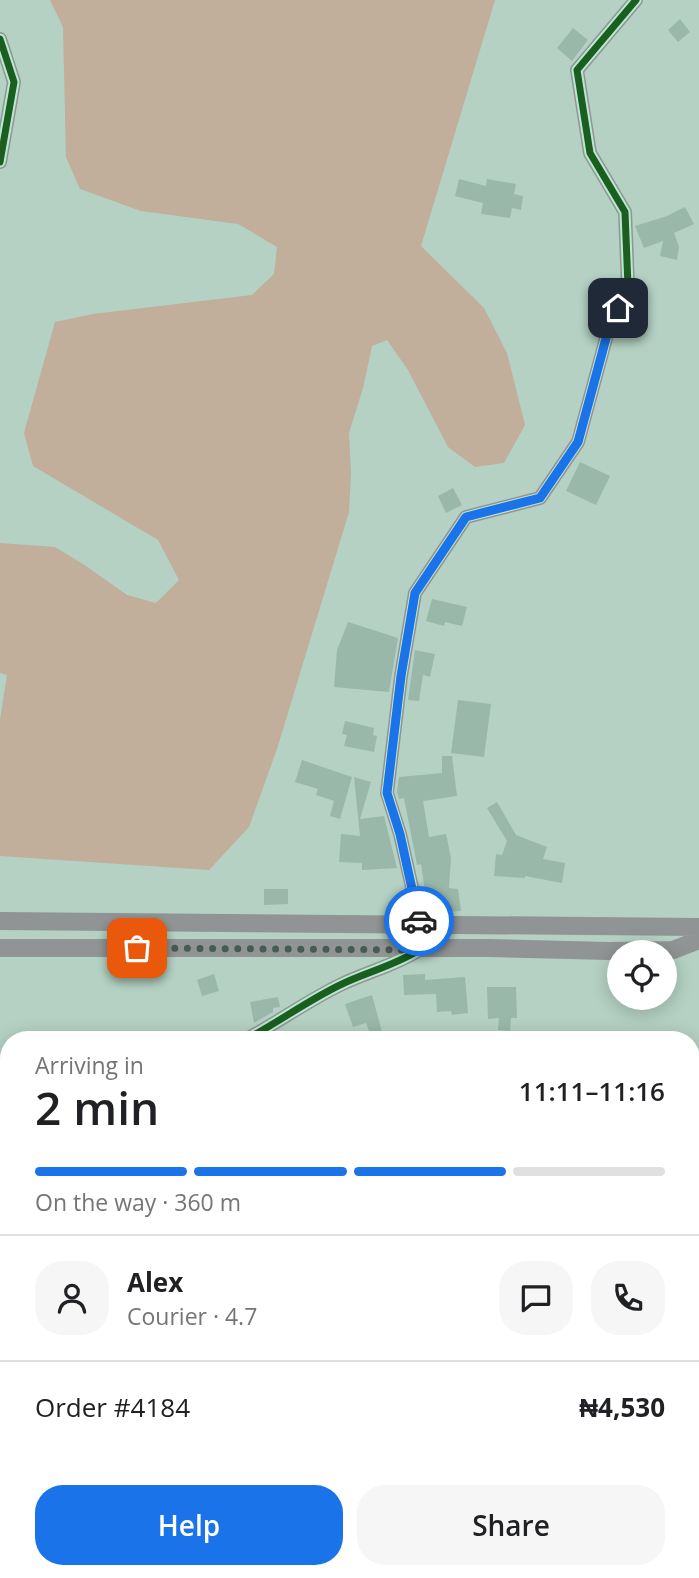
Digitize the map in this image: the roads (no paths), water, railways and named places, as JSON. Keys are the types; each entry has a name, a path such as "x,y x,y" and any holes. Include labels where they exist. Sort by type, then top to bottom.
{"main road":[{"path":"0,922 699,927"},
{"path":"0,948 673,950 699,940"}],"street":[{"path":"260,1031 336,987 398,963 419,950 420,923 400,834 387,793 401,676 415,593 466,517 540,498 578,442 608,331 628,286 625,212 590,153 577,70 636,0"},
{"path":"0,39 14,82 0,162"}]}
